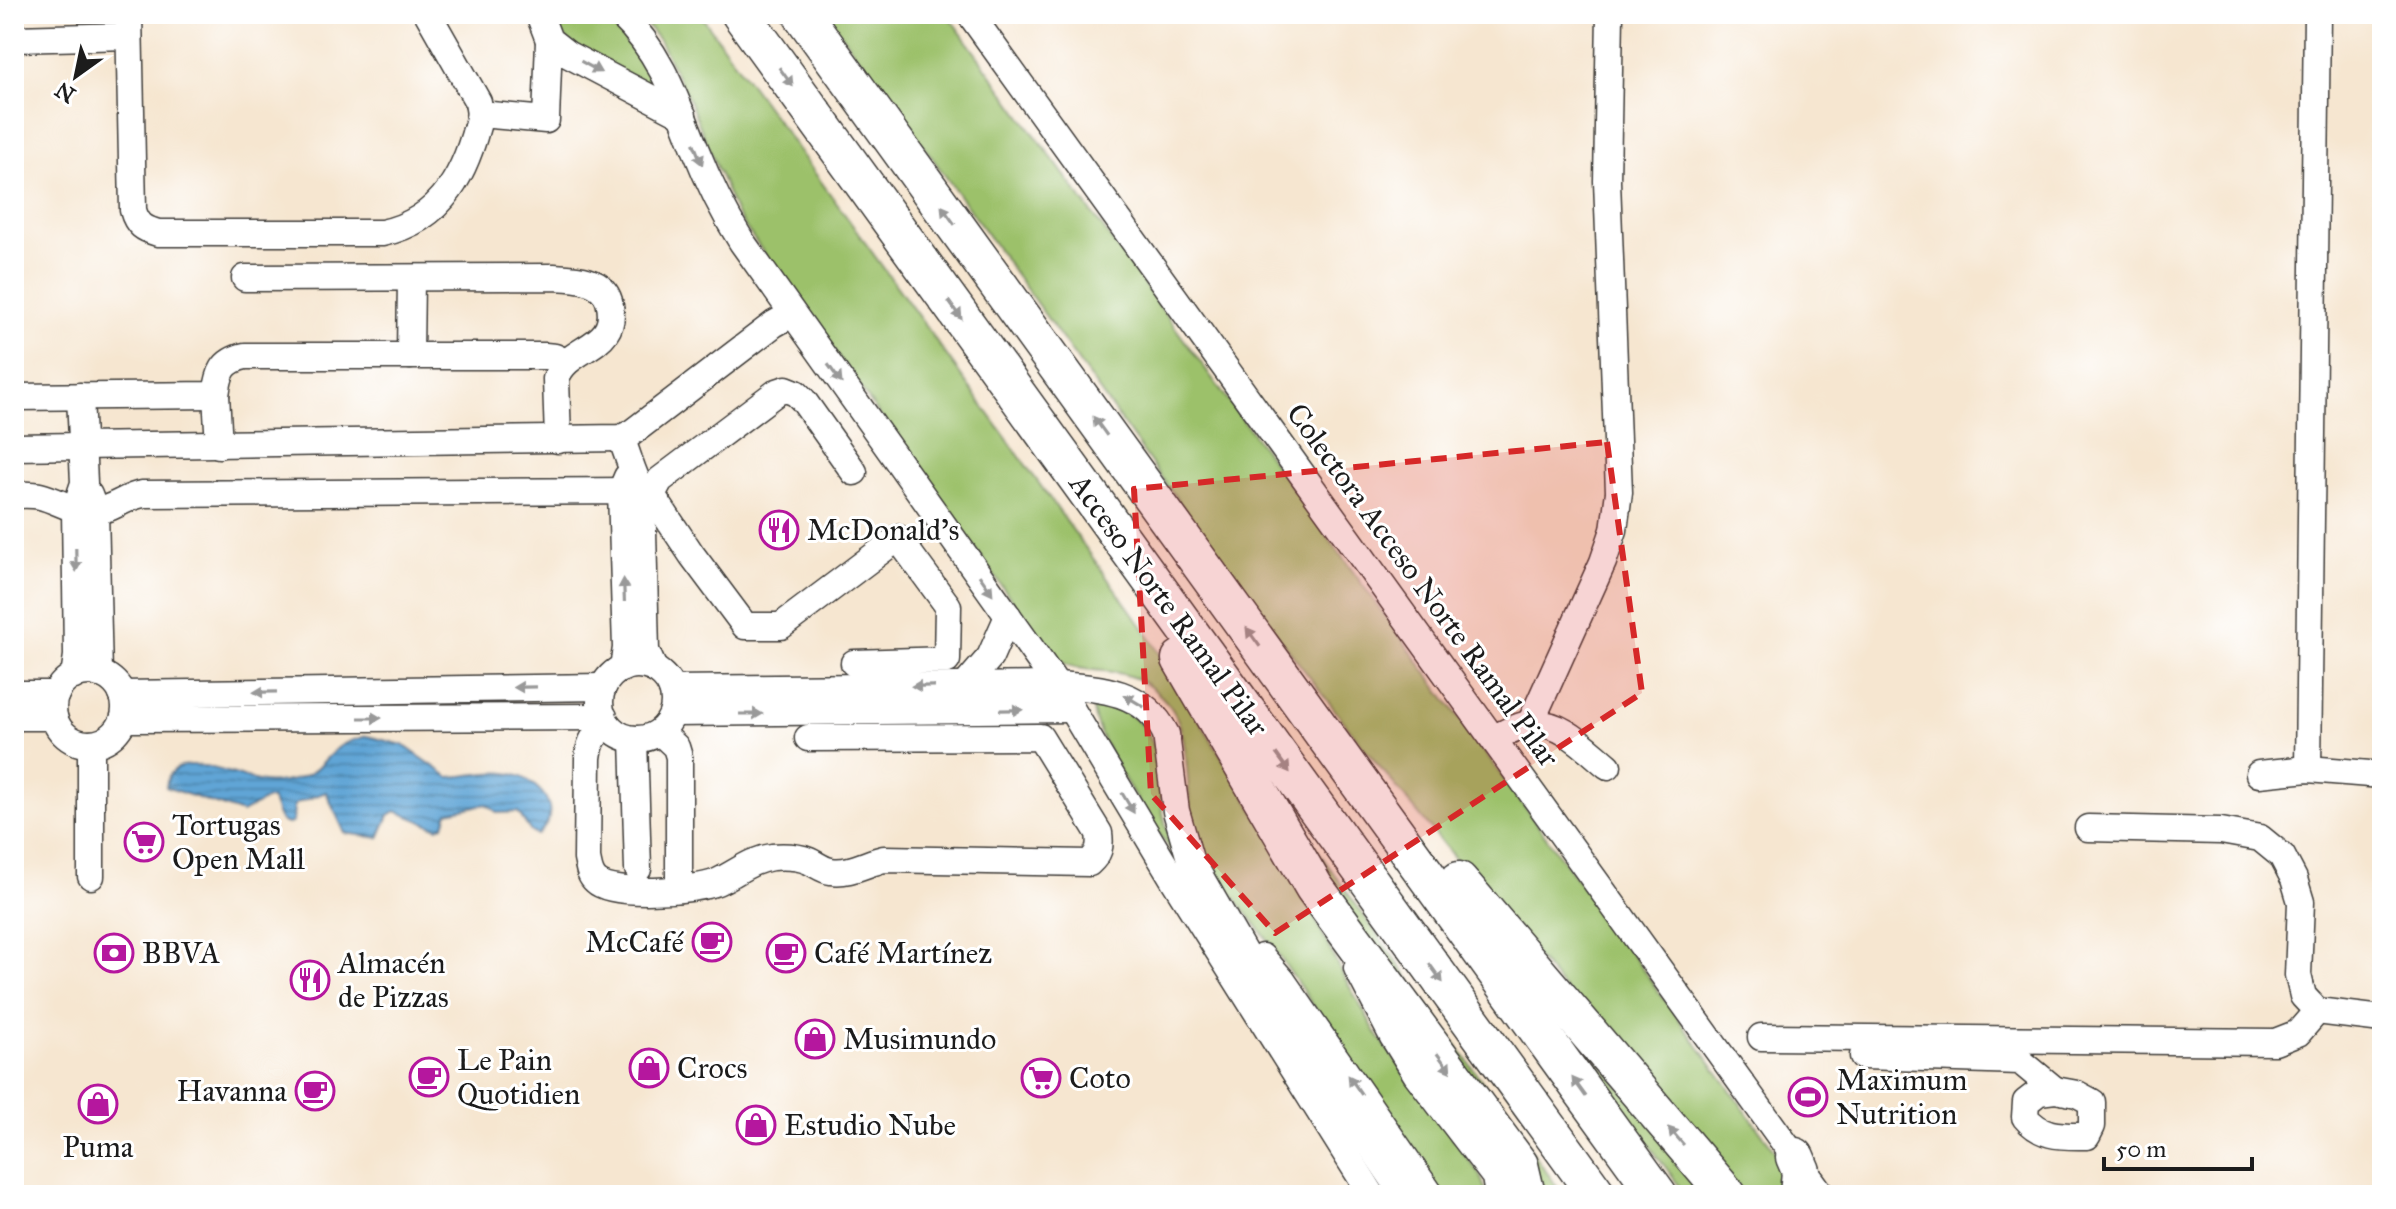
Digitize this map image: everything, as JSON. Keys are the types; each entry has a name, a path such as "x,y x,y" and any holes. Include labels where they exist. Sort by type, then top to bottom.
{"highway":[{"name":"Acceso Norte Ramal Pilar","path":"741,14 1597,1195"},
{"name":"Acceso Norte Ramal Pilar","path":"802,14 1658,1195"},
{"path":"1073,473 1314,887 1519,1165 1526,1195"},
{"path":"1298,700 1403,813 1538,977 1727,1195"},
{"path":"1795,1157 1801,1171 1799,1195"}],"street":[{"path":"14,39 129,25 133,210 136,221 145,229 158,233 382,233 401,229 429,211 457,180 473,145 480,114 478,102 428,14"},
{"path":"480,114 546,120 549,40 539,14"},
{"path":"620,14 660,62 715,196 727,217 792,314 1057,685 1175,882 1372,1195"},
{"name":"Colectora Acceso Norte Ramal Pilar","path":"970,14 1822,1195"},
{"path":"1530,724 1603,562 1614,530 1617,505 1607,181 1610,14"},
{"path":"2308,769 2317,14"},
{"path":"549,40 592,68 683,115"},
{"path":"245,278 554,277 578,278 598,286 608,300 611,320 602,338 566,362 556,379 558,440"},
{"path":"410,356 411,278"},
{"path":"14,447 621,438 774,324 792,314"},
{"path":"219,445 216,395 219,374 228,360 236,358 545,356 566,362"},
{"path":"14,495 40,496 85,511 105,510 131,496 143,494 636,487 660,480 777,392 786,389 803,400 848,477 887,447"},
{"path":"14,397 216,395"},
{"path":"14,694 71,690 117,685 123,706 112,737 81,744 64,734 71,690 85,511 80,396"},
{"path":"621,438 636,487 646,651 665,701 679,757 679,889"},
{"path":"623,668 636,487"},
{"path":"636,487 745,626 781,626 898,538 948,606 947,660 853,688 808,726"},
{"path":"965,686 990,657 1008,616"},
{"path":"606,722 589,746 587,859 596,882 607,888 702,887 718,882 750,862 769,857 789,856 829,871 853,871 867,863 884,859 1089,863 1097,855 1099,833 1040,737 808,726 665,701 634,665 615,672 603,687 600,707 606,722 625,737 634,739 652,736 665,701"},
{"path":"853,688 1057,685 1115,691 1141,704 1161,723 1166,734 1183,838 1190,859 1259,979 1404,1195"},
{"path":"665,701 806,686 1071,709"},
{"path":"806,686 808,726"},
{"path":"123,706 603,687"},
{"path":"14,717 71,690"},
{"path":"123,706 606,722"},
{"path":"1494,738 1530,724 1549,726 1569,734 1608,766"},
{"path":"634,739 638,869"},
{"path":"91,744 91,876"},
{"path":"2259,774 2308,769 2382,775"},
{"path":"2088,828 2221,831 2260,838 2282,856 2301,902 2298,975 2303,996 2317,1011 2382,1019"},
{"path":"1314,887 1393,1037 1416,1074 1489,1168 1498,1185 1498,1195"},
{"path":"1212,896 1282,980 1431,1195"},
{"path":"1761,1037 2275,1042 2298,1033 2317,1011"},
{"path":"1719,1050 2020,1061 2055,1090"}],"highlighted area":[{"path":"1607,442 1642,693 1275,933 1151,794 1134,489"}],"green space":[{"path":"548,14 600,14 633,50 660,91 582,52 557,28"},
{"path":"637,14 700,14 1147,633 1299,885 1339,968 1378,1036 1480,1175 1487,1195 1442,1195 1275,950 1211,864 1192,820 1182,735 1170,706 1138,679 1067,665 1048,651 736,214 689,100 659,40"},
{"path":"826,14 947,14 1777,1154 1785,1171 1785,1195 1747,1195 1735,1187 1521,939 1365,749 1240,587"},
{"path":"1105,702 1138,721 1153,743 1165,823 1184,871 1130,789 1104,741 1093,706"},
{"path":"1283,802 1563,1195 1541,1195 1352,927"},
{"path":"1541,998 1716,1195 1686,1195"}],"water":[{"path":"367,736 403,745 449,777 505,773 526,779 547,800 547,822 537,835 531,832 518,812 498,813 486,804 448,812 444,825 438,828 396,811 389,815 379,838 345,833 326,792 297,803 293,822 289,824 279,818 271,799 242,813 166,787 171,774 180,767 193,765 263,782 291,780 316,769 342,745"}],"place":[{"name":"McDonald's","path":"779,530"},
{"name":"Tortugas Open Mall","path":"144,842"},
{"name":"McCafé","path":"712,942"},
{"name":"BBVA","path":"114,953"},
{"name":"Café Martínez","path":"786,953"},
{"name":"Almacén de Pizzas","path":"310,980"},
{"name":"Musimundo","path":"815,1039"},
{"name":"Crocs","path":"649,1068"},
{"name":"Le Pain Quotidien","path":"429,1077"},
{"name":"Coto","path":"1041,1078"},
{"name":"Havanna","path":"315,1091"},
{"name":"Maximum Nutrition","path":"1808,1097"},
{"name":"Puma","path":"98,1104"},
{"name":"Estudio Nube","path":"756,1125"}]}
